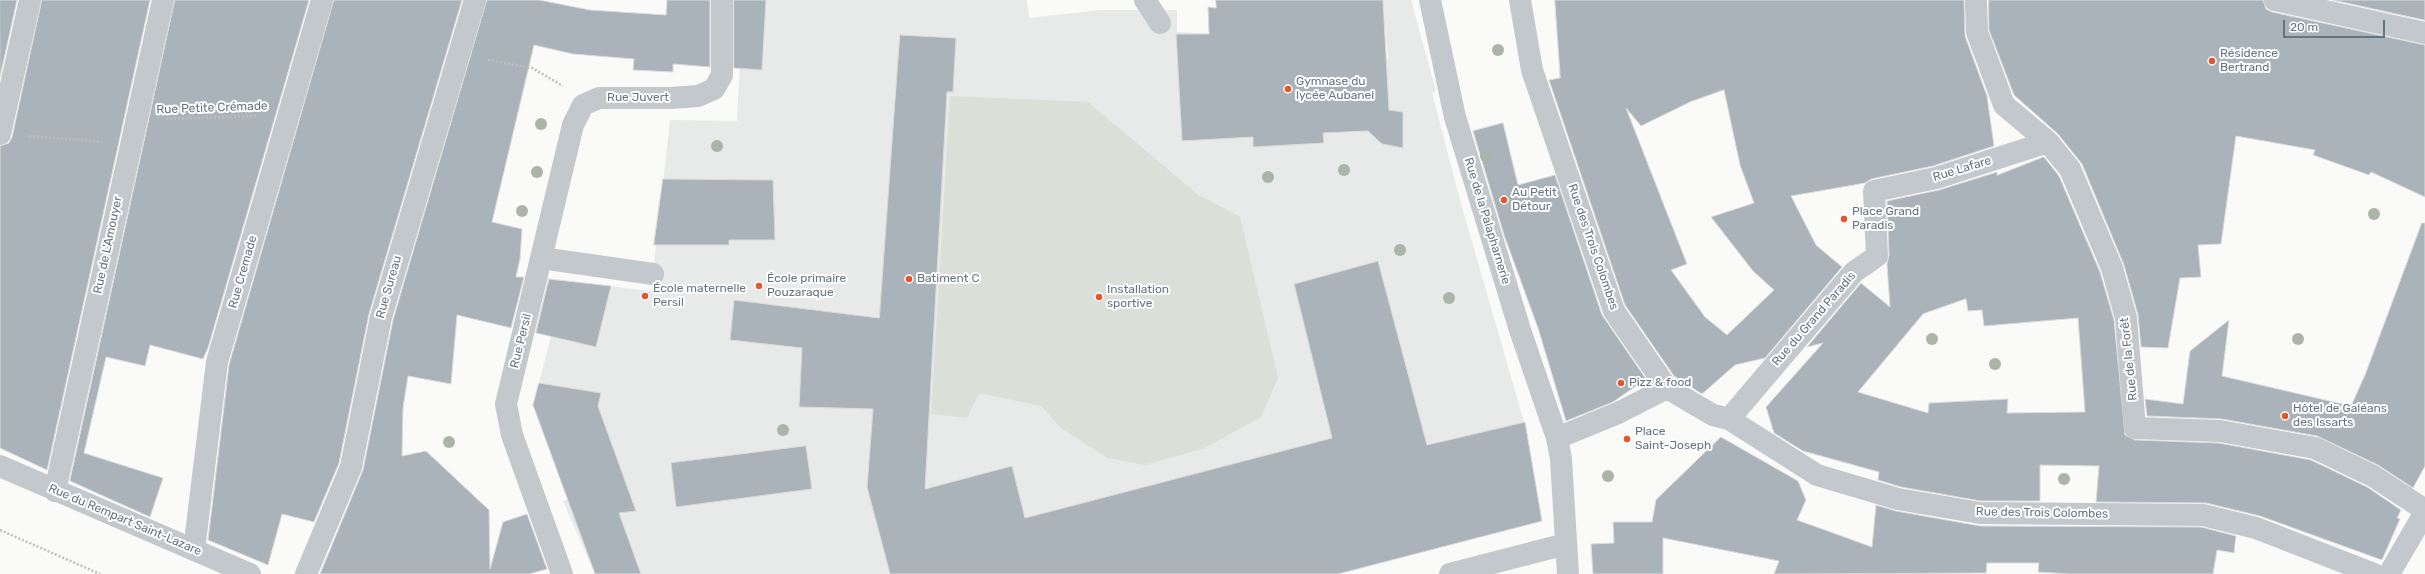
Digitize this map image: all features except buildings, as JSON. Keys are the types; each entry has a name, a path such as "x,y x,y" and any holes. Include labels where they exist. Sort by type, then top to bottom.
{"street":[{"path":"0,134 30,0"},
{"name":"Rue de L'Amouyer","path":"55,491 130,144 163,0"},
{"name":"Rue Cremade","path":"194,550 217,362 322,0"},
{"name":"Rue Sureau","path":"306,574 351,467 381,317 457,54 475,0"},
{"name":"Rue Juvert","path":"583,105 599,98 671,98 698,96 714,89 722,75 722,0"},
{"path":"1146,0 1160,23"},
{"name":"Rue de la Palapharnerie","path":"1430,0 1455,117 1520,330 1557,438 1562,459 1566,544"},
{"name":"Rue des Trois Colombes","path":"1520,0 1532,70 1614,311 1667,388 1713,414 1729,419 1817,475 1898,499 1980,513 2203,515 2256,528 2374,574"},
{"name":"Rue de la Forêt","path":"1976,0 1977,32 2004,105 2048,142 2070,169 2112,268 2126,318 2135,428 2220,431 2316,448 2373,476 2425,511"},
{"path":"2275,0 2425,33"},
{"name":"Rue Persil","path":"562,574 512,435 506,404 573,125 583,105"},
{"name":"Rue Lafare","path":"1874,191 1936,178 2048,142"},
{"name":"Rue du Grand Paradis","path":"1729,419 1854,272 1877,256 1874,191"},
{"path":"541,258 653,274"},
{"path":"1557,438 1618,413 1667,388"},
{"name":"Rue du Rempart Saint-Lazare","path":"0,466 250,574"},
{"path":"2390,574 2425,511"},
{"path":"1450,574 1566,544 1568,574"}],"path":[{"path":"457,54 532,68 577,95 583,105"},
{"name":"Rue Petite Crémade","path":"136,120 288,115"},
{"path":"0,134 130,144"},
{"path":"0,530 100,574"}],"shaded area":[{"path":"743,0 1027,0 1029,18 1100,10 1177,10 1177,32 1217,34 1356,63 1388,59 1383,0 1411,0 1436,91 1432,93 1460,200 1524,422 1542,521 1337,574 595,574 563,501 568,499 533,405 566,281 651,291 670,120 737,121"},
{"name":"Installation sportive","path":"950,96 1088,102 1197,194 1240,217 1278,378 1261,417 1205,448 1145,465 1108,458 1062,429 1041,406 979,393 967,418 931,414"}],"place":[{"name":"Résidence Bertrand","path":"2212,61"},
{"name":"Gymnase du lycée Aubanel","path":"1288,89"},
{"name":"Au Petit Détour","path":"1504,200"},
{"name":"Place Grand Paradis","path":"1844,219"},
{"name":"Batiment C","path":"909,279"},
{"name":"École primaire Pouzaraque","path":"759,286"},
{"name":"École maternelle Persil","path":"645,296"},
{"name":"Installation sportive","path":"1099,297"},
{"name":"Pizz & food","path":"1621,383"},
{"name":"Hôtel de Galéans des Issarts","path":"2285,416"},
{"name":"Place Saint-Joseph","path":"1627,439"}]}
